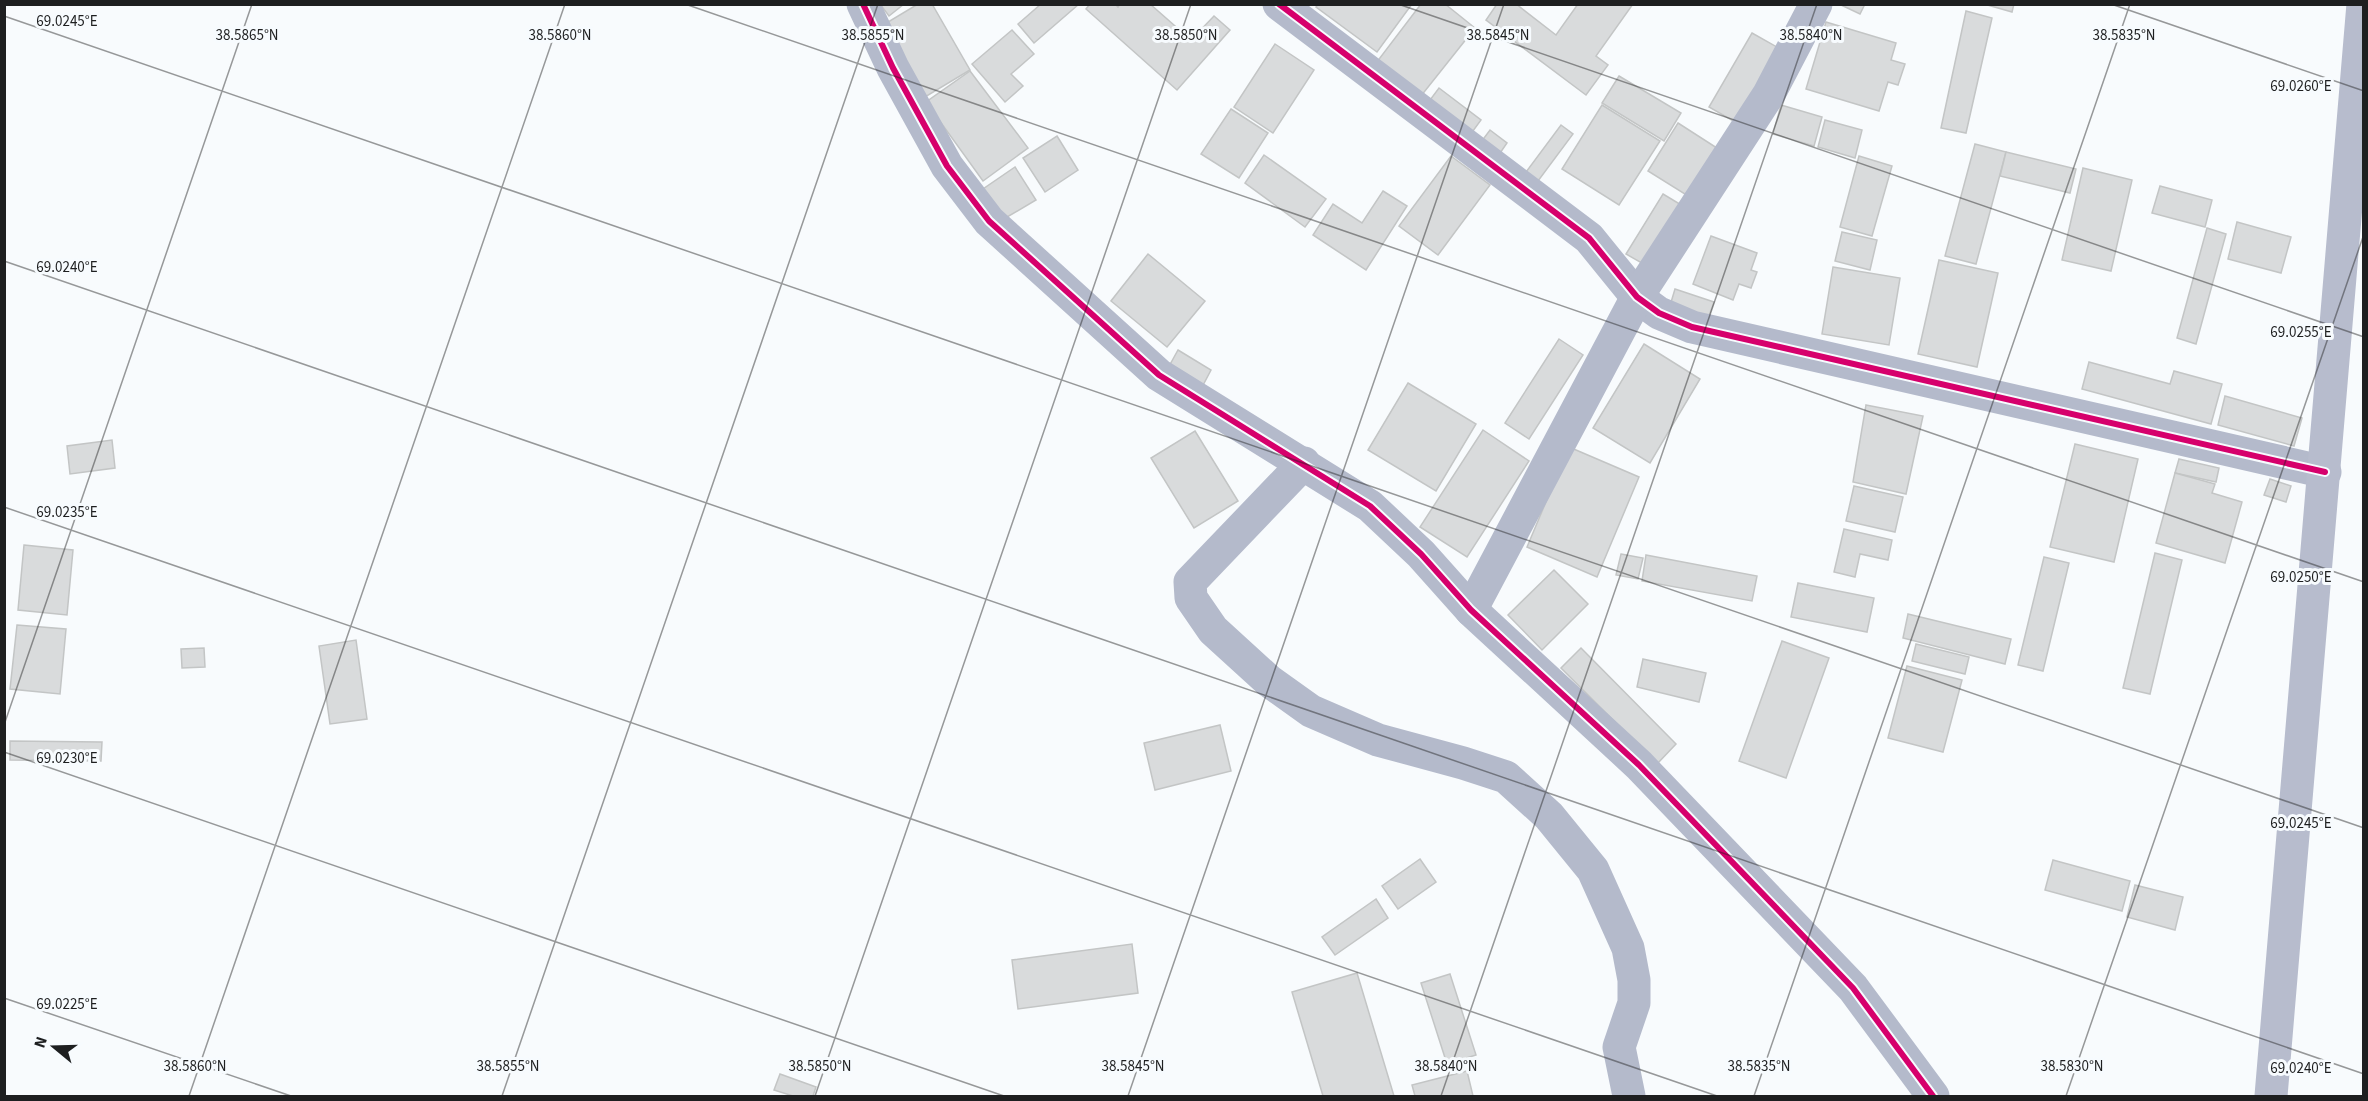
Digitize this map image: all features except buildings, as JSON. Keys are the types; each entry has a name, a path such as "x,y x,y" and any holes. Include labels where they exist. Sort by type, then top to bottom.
{"main road":[{"path":"2271,1096 2363,4"}],"street":[{"path":"863,4 892,68 947,166 989,221 1159,375 1370,506 1421,554 1471,610 1639,765 1853,988 1933,1096"},
{"path":"1279,4 1589,238 1637,297 1659,313 1692,327 2325,472"},
{"path":"1471,610 1637,297 1769,94 1815,4"},
{"path":"1304,463 1190,582 1191,598 1213,630 1269,681 1311,711 1378,740 1463,762 1506,777 1549,816 1593,870 1628,948 1634,980 1634,1003 1619,1047 1629,1096"}],"cycle path":[{"path":"863,4 893,68 947,166 989,221 1159,375 1370,506 1421,554 1471,610 1639,765 1853,988 1933,1096"},
{"path":"1279,4 1589,238 1637,297 1659,313 1692,327 2325,472"}]}
